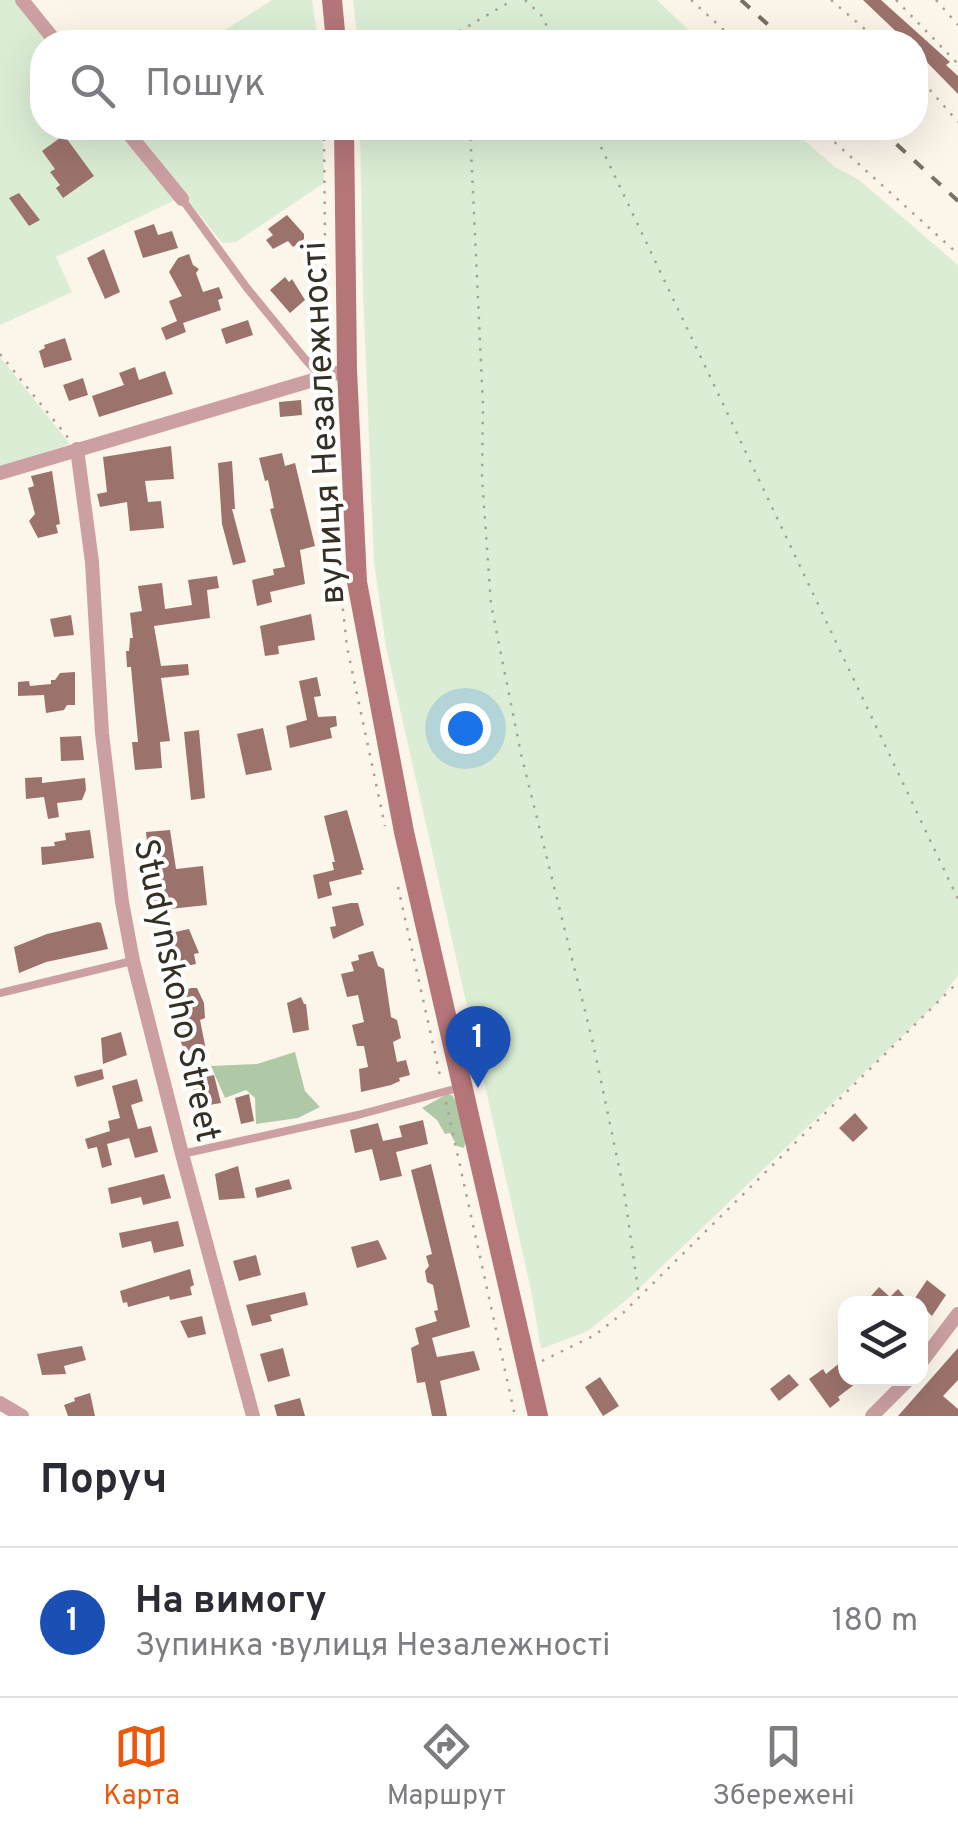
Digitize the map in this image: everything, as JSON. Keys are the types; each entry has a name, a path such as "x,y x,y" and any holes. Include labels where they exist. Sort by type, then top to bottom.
{"street":[{"path":"22,0 46,30"},
{"path":"332,0 335,30"},
{"path":"134,140 182,198"},
{"name":"вулиця Незалежності","path":"344,140 336,372 357,582 404,832 538,1416"},
{"path":"0,473 336,372"},
{"name":"Studynskoho Street","path":"77,449 92,562 110,819 133,960 253,1416"},
{"path":"928,1353 958,1314"},
{"path":"872,1416 902,1386"},
{"path":"0,1403 22,1416"}],"lane":[{"path":"182,198 314,370 336,372"},
{"path":"0,993 133,960"},
{"path":"182,1154 358,1116 462,1086"}],"path":[{"path":"461,30 513,0"},
{"path":"524,0 543,17 548,30"},
{"path":"691,0 724,30"},
{"path":"831,0 866,30"},
{"path":"896,0 925,30"},
{"path":"936,0 958,25"},
{"path":"928,33 958,64"},
{"path":"928,88 958,122"},
{"path":"325,140 336,372"},
{"path":"471,140 483,406 482,478 491,604 521,754 594,1043 624,1190 639,1296"},
{"path":"598,140 958,899"},
{"path":"832,140 958,254"},
{"path":"0,354 77,449"},
{"path":"526,1364 542,1361 595,1336 958,982"}],"green space":[{"path":"0,0 21,0 45,30 30,30 30,140 132,140 177,199 56,257 72,292 0,325"},
{"path":"272,0 312,0 316,30 225,30"},
{"path":"353,0 657,0 688,30 357,30"},
{"path":"140,140 323,140 324,183 236,242 222,243"},
{"path":"360,140 804,140 835,167 858,179 958,265 958,975 938,1002 631,1296 588,1331 541,1349 386,647 374,562"},
{"path":"0,357 70,444 0,467"},
{"path":"295,1052 305,1091 320,1107 298,1118 256,1124 255,1098 246,1090 225,1098 211,1066 257,1064"},
{"path":"452,1095 460,1113 464,1148 457,1146 450,1133 445,1134 437,1120 422,1108"}],"building":[{"path":"863,0 881,0 914,30 894,30"},
{"path":"928,42 950,62 946,65 958,76 958,94 928,63"},
{"path":"57,140 68,140 94,176 63,198 56,188 60,185 50,172 55,169 42,151"},
{"path":"19,193 40,220 29,226 9,198"},
{"path":"287,215 304,239 293,247 288,241 273,249 266,240 273,235 268,229"},
{"path":"154,224 158,235 172,231 178,248 143,258 134,231"},
{"path":"104,249 120,292 105,299 87,258"},
{"path":"189,254 199,269 196,273 203,292 219,287 223,298 218,300 221,310 183,323 186,332 166,340 161,328 177,321 169,301 182,296 169,272 178,258"},
{"path":"285,277 289,282 292,279 305,300 290,313 270,290"},
{"path":"248,320 253,335 226,344 221,329"},
{"path":"65,338 72,360 44,368 39,351 44,345"},
{"path":"135,367 139,380 165,371 173,394 99,417 92,396 124,385 119,373"},
{"path":"83,378 88,395 69,401 63,385"},
{"path":"301,400 302,415 280,417 279,402"},
{"path":"171,446 174,479 145,481 148,502 161,501 164,528 130,531 127,502 100,507 97,494 107,492 103,457"},
{"path":"282,453 285,466 295,463 315,546 300,550 305,584 270,592 272,602 257,606 252,580 274,575 273,569 285,567 270,509 274,508 268,480 265,481 259,458"},
{"path":"232,461 232,509 246,562 233,565 222,524 218,463"},
{"path":"52,471 60,524 56,525 58,533 38,538 29,521 35,514 28,488 34,486 31,476"},
{"path":"217,576 219,588 207,590 210,618 154,626 161,666 188,664 189,675 161,678 170,741 160,742 162,768 135,770 132,742 138,742 126,651 133,638 130,613 142,611 138,586 162,583 165,609 192,605 188,580"},
{"path":"311,614 315,640 278,646 279,654 265,656 260,626"},
{"path":"71,615 74,635 54,637 50,619"},
{"path":"75,672 75,705 67,705 64,710 46,713 44,695 18,696 18,682 29,681 30,686 51,684 60,673"},
{"path":"317,677 321,696 314,697 318,717 336,716 337,726 330,728 332,738 290,748 286,726 307,720 299,681"},
{"path":"263,728 272,770 246,775 237,734"},
{"path":"199,730 205,798 191,800 184,732"},
{"path":"81,736 84,760 61,761 60,737"},
{"path":"42,777 42,783 85,778 82,800 57,803 59,817 48,819 44,797 26,799 25,778"},
{"path":"347,810 364,870 362,874 329,882 332,895 318,899 313,875 334,870 335,862 324,816"},
{"path":"90,830 94,858 42,865 41,847 66,840 65,833"},
{"path":"170,830 176,869 203,866 207,905 151,911 151,904 147,905 145,885 151,884 144,843 146,832"},
{"path":"358,903 364,925 333,939 330,927 336,926 332,907"},
{"path":"98,922 108,949 46,962 19,973 14,947 47,934"},
{"path":"189,929 199,953 194,954 196,964 172,969 164,948 168,947 166,934"},
{"path":"373,951 378,966 384,969 391,1017 397,1020 401,1038 393,1042 397,1062 406,1060 410,1075 391,1085 361,1092 359,1069 368,1067 364,1046 357,1046 352,1025 364,1022 358,995 347,997 341,974 354,971 351,962 359,960 358,955"},
{"path":"197,988 204,1003 205,1018 200,1020 206,1050 187,1055 176,1032 185,1030 176,1011 175,994"},
{"path":"301,997 306,1004 309,1030 293,1033 287,1003"},
{"path":"121,1032 127,1055 103,1064 101,1038"},
{"path":"102,1069 104,1079 77,1087 74,1076"},
{"path":"214,1075 221,1103 197,1107 192,1085"},
{"path":"137,1079 143,1101 131,1105 138,1129 151,1126 158,1152 135,1158 129,1138 107,1144 112,1165 102,1168 97,1147 88,1149 85,1139 110,1131 108,1121 120,1118 112,1086"},
{"path":"249,1094 254,1121 241,1124 235,1098"},
{"path":"855,1113 868,1128 853,1142 839,1128"},
{"path":"423,1120 428,1144 396,1152 402,1176 380,1181 372,1149 355,1153 350,1130 378,1123 383,1141 402,1137 399,1126"},
{"path":"431,1164 470,1327 432,1338 437,1357 474,1351 480,1370 440,1381 447,1416 432,1416 425,1382 417,1383 411,1348 419,1344 415,1328 437,1321 433,1285 427,1282 425,1271 429,1266 426,1256 432,1254 411,1170"},
{"path":"238,1166 245,1198 219,1200 215,1174"},
{"path":"164,1174 171,1198 143,1205 141,1197 111,1204 108,1188"},
{"path":"289,1179 292,1189 257,1198 255,1188"},
{"path":"178,1221 184,1246 154,1253 151,1241 122,1248 119,1233"},
{"path":"378,1240 387,1259 357,1268 351,1247"},
{"path":"256,1255 261,1275 239,1281 233,1261"},
{"path":"190,1269 192,1295 170,1300 169,1296 128,1307 127,1302 123,1303 120,1291"},
{"path":"927,1280 946,1295 932,1316 928,1312 928,1296 916,1296"},
{"path":"879,1287 889,1296 871,1296"},
{"path":"305,1292 308,1305 270,1315 272,1321 252,1326 246,1305"},
{"path":"202,1316 206,1334 188,1338 180,1321"},
{"path":"82,1346 86,1360 64,1366 66,1374 42,1375 37,1354"},
{"path":"283,1348 290,1376 268,1382 260,1354"},
{"path":"958,1348 958,1380 943,1396 958,1409 958,1416 898,1416 928,1386"},
{"path":"838,1364 838,1386 852,1386 830,1408 809,1379 823,1369 826,1374"},
{"path":"789,1374 799,1385 779,1401 770,1389"},
{"path":"600,1377 619,1406 603,1416 585,1387"},
{"path":"90,1393 95,1416 68,1416 64,1405"},
{"path":"300,1398 305,1416 277,1416 274,1405"}],"railway":[{"path":"741,0 774,30"},
{"path":"892,140 958,201"}],"place":[{"name":"На вимогу","path":"478,1088"}]}
